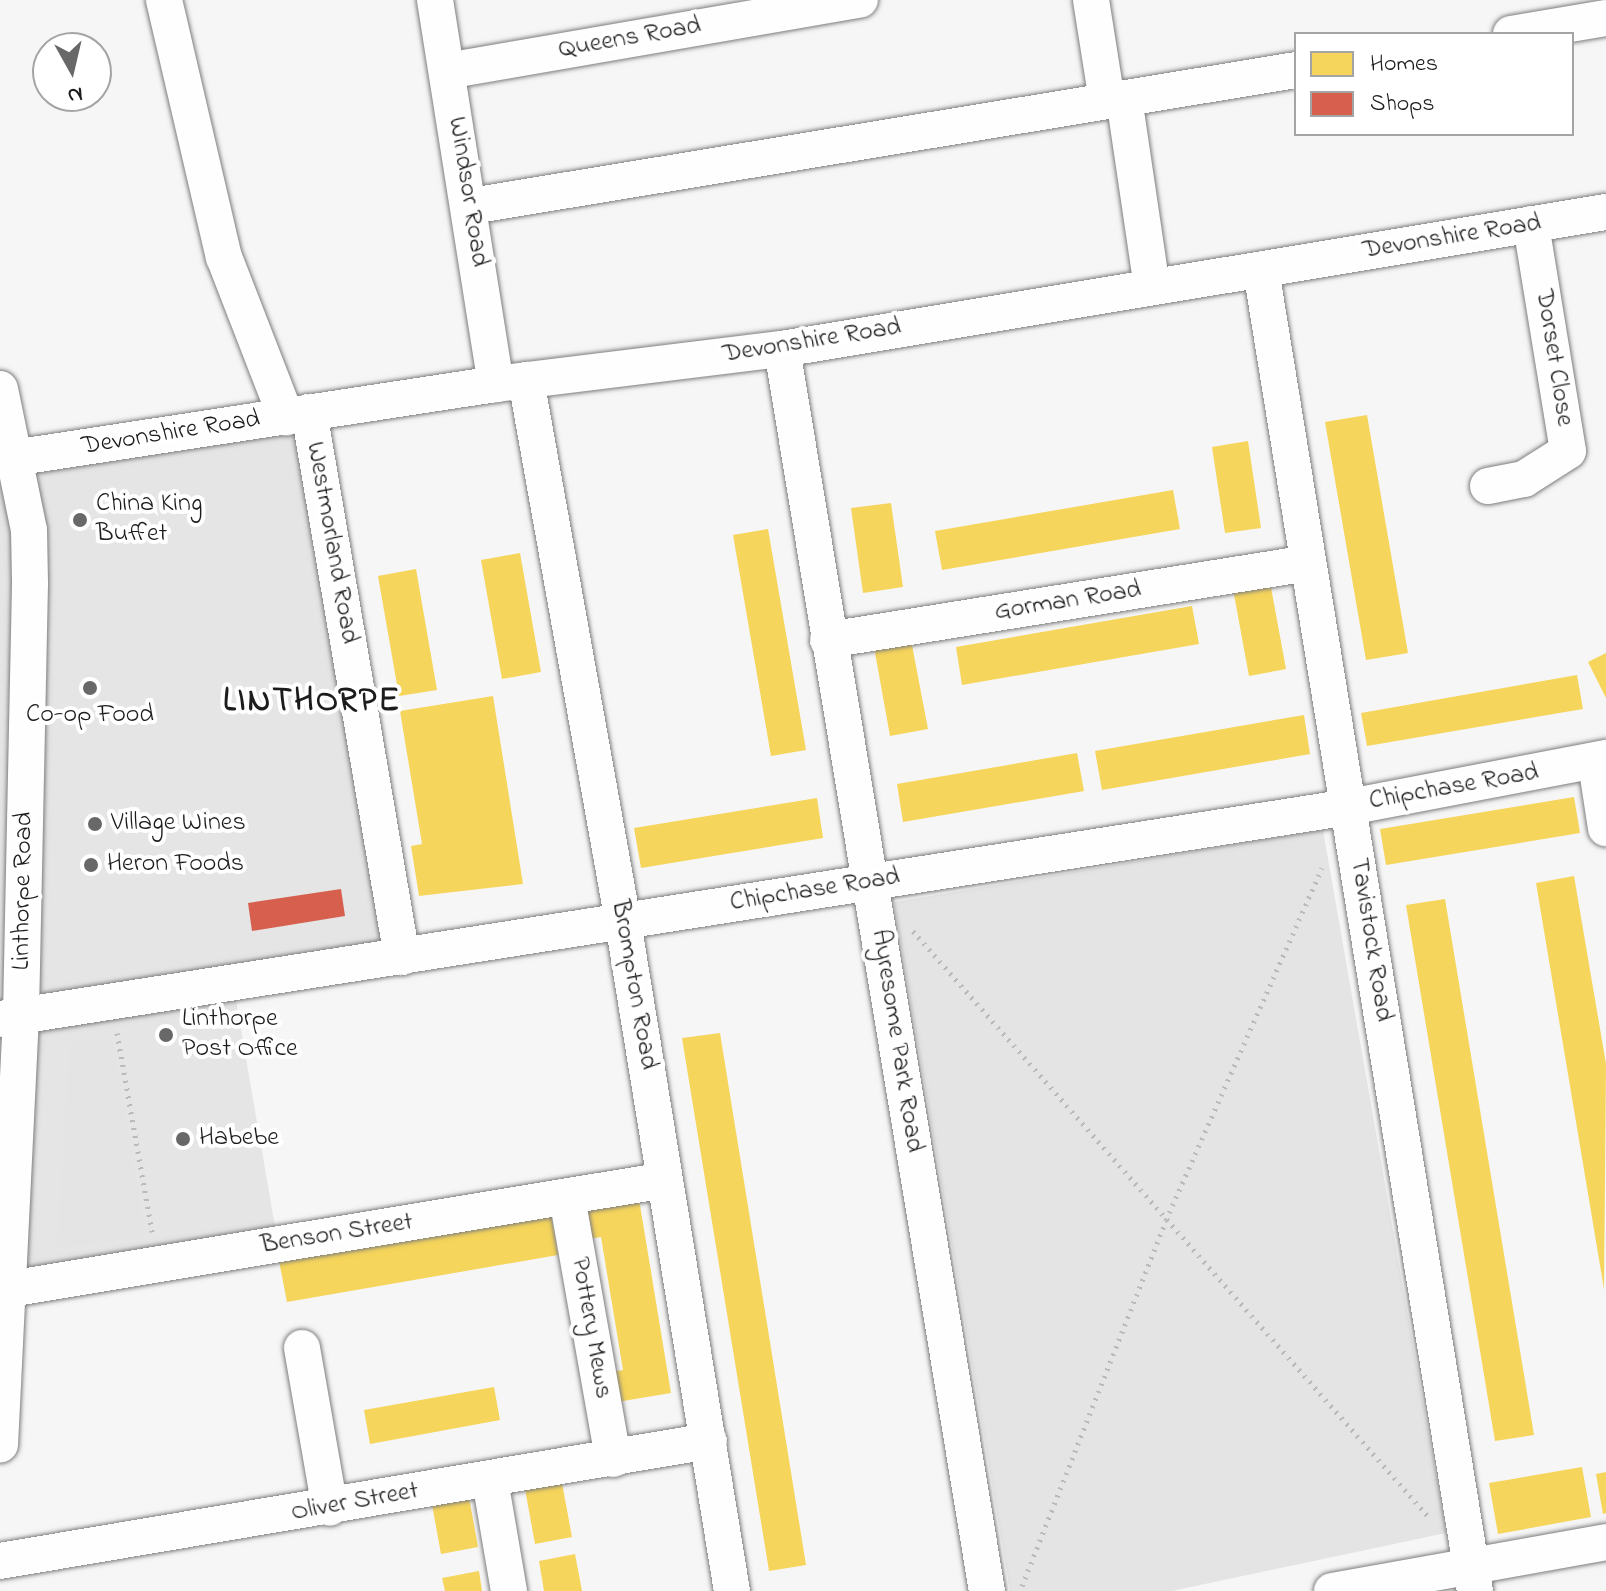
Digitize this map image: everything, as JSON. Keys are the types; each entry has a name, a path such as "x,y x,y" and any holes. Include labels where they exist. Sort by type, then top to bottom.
{"street":[{"name":"Westmorland Road","path":"164,0 224,257 297,414 402,957"},
{"name":"Windsor Road","path":"435,0 471,206 511,382"},
{"name":"Queens Road","path":"447,71 860,0"},
{"path":"1091,0 1116,100 1152,287"},
{"path":"1523,32 1606,18"},
{"path":"471,206 1294,70"},
{"name":"Devonshire Road","path":"8,459 511,382 782,349 1606,212"},
{"name":"Dorset Close","path":"1488,486 1524,479 1568,451 1531,224"},
{"name":"Tavistock Road","path":"1261,270 1472,1578"},
{"name":"Ayresome Park Road","path":"782,349 987,1591"},
{"name":"Brompton Road","path":"511,382 623,922 732,1591"},
{"name":"Linthorpe Road","path":"0,389 8,459 29,530 15,586 9,1289 0,1444"},
{"name":"Gorman Road","path":"828,640 1308,563"},
{"path":"1601,760 1606,828"},
{"name":"Chipchase Road","path":"11,1018 1349,807 1601,760"},
{"name":"Benson Street","path":"9,1289 665,1180"},
{"name":"Pottery Mews","path":"567,1197 613,1459"},
{"path":"302,1348 330,1508"},
{"name":"Oliver Street","path":"0,1561 330,1508 709,1441"},
{"path":"490,1480 509,1591"},
{"path":"1332,1591 1472,1578 1606,1542"}],"path":[{"path":"1021,1591 1166,1220 1323,864"},
{"path":"911,929 1166,1220 1472,1578"},
{"path":"111,1002 157,1265"}],"shaded area":[{"path":"309,412 402,957 233,983 278,1244 9,1289 0,1416 0,460"},
{"path":"1323,830 1446,1533 1172,1591 1010,1591 894,902"},
{"path":"113,1037 145,1237 57,1247 70,1043"}],"building: Homes":[{"path":"1367,415 1408,653 1366,660 1325,422"},
{"path":"1248,441 1261,528 1225,533 1212,447"},
{"path":"1173,490 1180,529 942,570 935,531"},
{"path":"891,503 903,587 863,593 851,508"},
{"path":"768,529 806,750 771,756 733,535"},
{"path":"520,553 541,672 502,679 481,560"},
{"path":"416,569 437,690 399,696 378,576"},
{"path":"1270,582 1286,669 1249,676 1233,589"},
{"path":"1192,606 1199,644 962,685 956,647"},
{"path":"911,640 928,729 890,736 874,647"},
{"path":"1606,653 1606,698 1588,662"},
{"path":"1577,675 1583,709 1367,746 1361,713"},
{"path":"493,696 523,884 419,896 411,846 422,844 400,711"},
{"path":"1304,715 1310,754 1102,790 1095,751"},
{"path":"1077,753 1084,791 903,822 897,784"},
{"path":"1574,797 1580,833 1386,865 1380,829"},
{"path":"817,798 823,838 641,868 634,828"},
{"path":"1574,876 1606,1064 1604,1289 1536,883"},
{"path":"1445,899 1534,1435 1495,1441 1406,905"},
{"path":"720,1033 806,1565 769,1571 682,1038"},
{"path":"639,1199 671,1393 617,1402 612,1372 623,1370 601,1237 589,1239 583,1209"},
{"path":"551,1214 558,1255 287,1302 279,1261"},
{"path":"494,1387 500,1420 370,1444 364,1410"},
{"path":"1582,1467 1591,1517 1498,1534 1489,1483"},
{"path":"1606,1472 1606,1513 1603,1514 1596,1474"},
{"path":"562,1483 572,1537 535,1544 525,1489"},
{"path":"468,1492 478,1547 441,1554 431,1499"},
{"path":"575,1554 582,1591 544,1591 539,1561"},
{"path":"479,1571 482,1591 445,1591 442,1578"}],"building: Shops":[{"path":"341,889 345,916 252,931 248,903"}],"place":[{"name":"China King Buffet","path":"80,520"},
{"name":"Co-op Food","path":"90,688"},
{"name":"Village Wines","path":"95,824"},
{"name":"Heron Foods","path":"91,865"},
{"name":"Linthorpe Post Office","path":"166,1035"},
{"name":"Habebe","path":"183,1139"}],"district":[{"name":"LINTHORPE","path":"312,703"}]}
